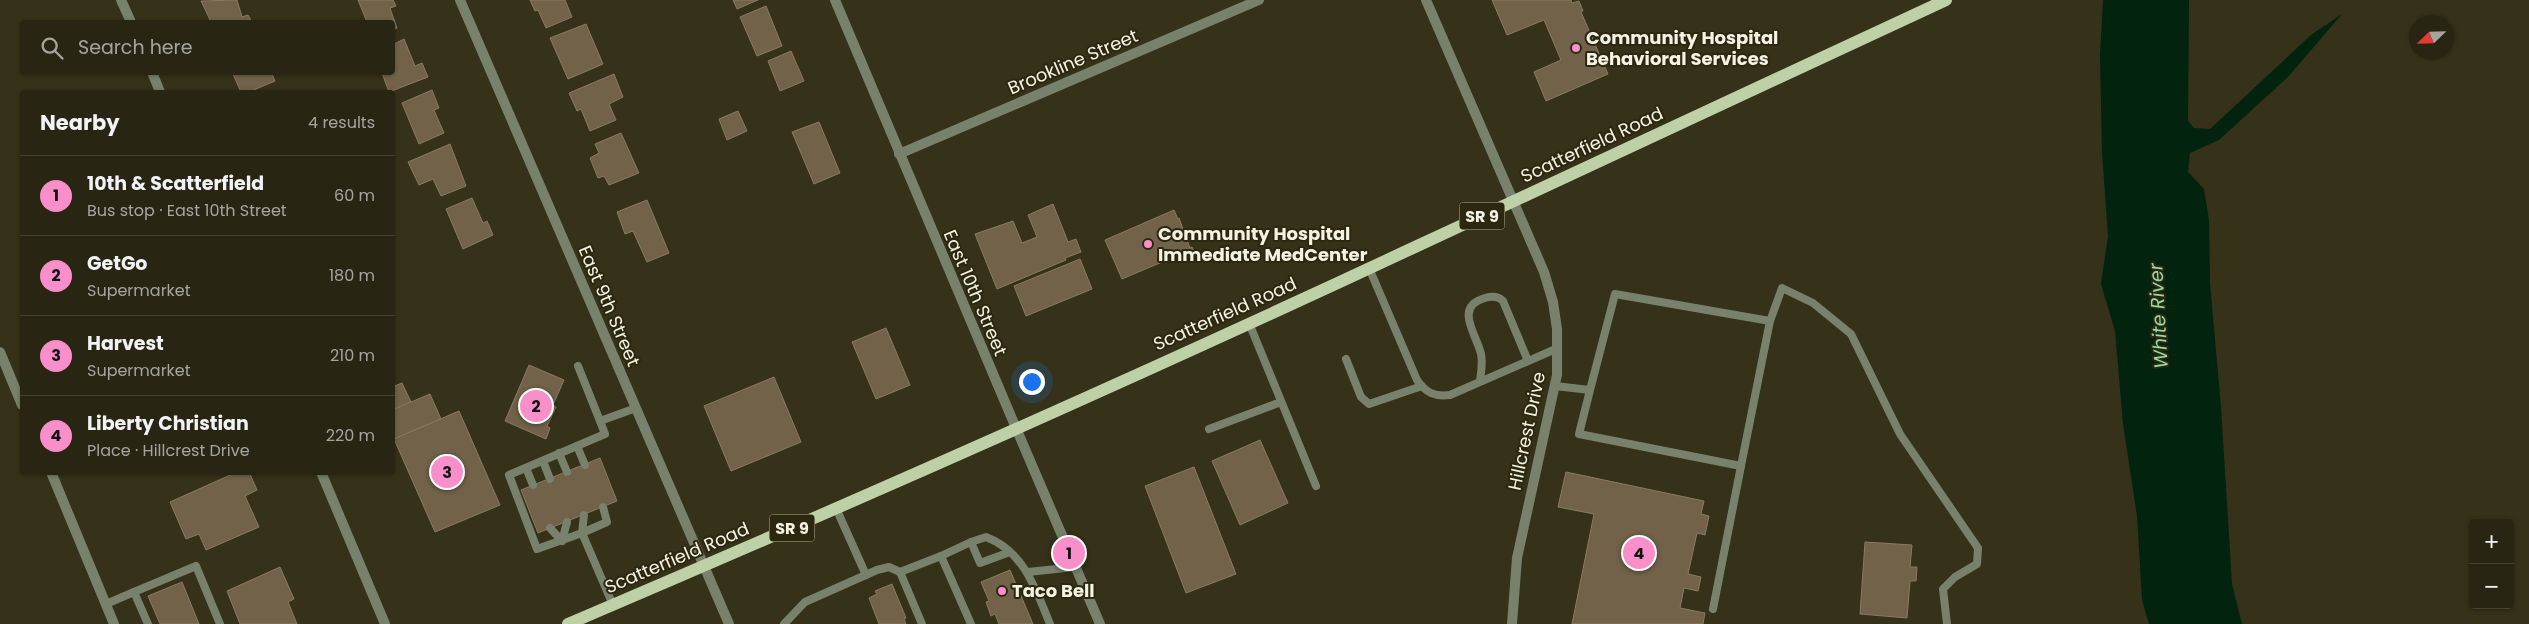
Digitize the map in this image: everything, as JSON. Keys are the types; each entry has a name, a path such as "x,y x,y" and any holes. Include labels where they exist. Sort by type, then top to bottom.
{"main road":[{"name":"Scatterfield Road","path":"568,624 705,567 1249,323 1946,0"}],"street":[{"path":"121,0 130,20"},
{"name":"East 9th Street","path":"460,0 729,624"},
{"name":"East 10th Street","path":"835,0 1100,624"},
{"name":"Brookline Street","path":"899,154 1259,0"},
{"name":"Hillcrest Drive","path":"1426,0 1544,272 1553,302 1558,348 1556,386 1517,558 1512,624"},
{"path":"153,75 159,90"},
{"path":"0,352 20,400"},
{"path":"52,475 114,624"},
{"path":"322,475 385,624"}],"lane":[{"path":"1369,268 1422,386 1433,395 1442,396 1558,348"},
{"path":"1713,609 1770,320 1782,288 1813,303 1851,334 1900,434 1978,548 1977,564 1955,578 1943,589 1947,624"},
{"path":"1741,466 1579,434 1615,294 1770,320"},
{"path":"1480,381 1482,356 1468,318 1469,310 1478,300 1493,297 1504,301 1528,361"},
{"path":"1249,323 1316,486"},
{"path":"1346,359 1361,397 1369,404 1422,386"},
{"path":"578,366 605,434 509,475 537,549 562,541 607,522 603,508"},
{"path":"1556,386 1590,390"},
{"path":"1209,429 1281,402"},
{"path":"600,421 636,408"},
{"path":"577,446 585,465"},
{"path":"559,454 567,472"},
{"path":"542,461 550,479"},
{"path":"526,468 533,485"},
{"path":"836,508 866,575"},
{"path":"584,514 582,533 613,605"},
{"path":"562,541 568,522"},
{"path":"550,528 562,541"},
{"path":"900,572 986,537 999,541 1028,572 1050,624"},
{"path":"971,542 980,563 1010,552"},
{"path":"941,556 971,624"},
{"path":"106,604 196,566 220,624"},
{"path":"784,624 805,602 889,567 900,572 922,624"},
{"path":"1028,572 1075,568"},
{"path":"134,592 148,624"}],"water":[{"name":"White River","path":"2103,0 2189,0 2188,121 2194,128 2210,129 2311,35 2342,14 2288,77 2219,140 2190,153 2188,172 2204,189 2209,220 2210,283 2221,407 2232,584 2242,624 2149,624 2142,600 2137,516 2123,424 2115,331 2101,284 2108,236 2102,152 2100,56"}],"building":[{"path":"237,0 242,17 248,15 251,20 210,20 201,1"},
{"path":"358,0 393,0 396,6 390,8 394,20 366,20"},
{"path":"530,0 565,0 572,17 546,28 538,10 535,11"},
{"path":"733,0 758,0 737,9"},
{"name":"Community Hospital Behavioral Services","path":"1492,0 1571,0 1572,3 1579,1 1583,11 1581,12 1608,74 1546,101 1534,72 1561,60 1544,20 1507,35"},
{"path":"766,6 782,46 757,56 740,17"},
{"path":"586,24 603,64 568,79 550,38"},
{"path":"404,39 415,66 422,63 428,77 394,90 388,90 383,75 395,75 395,44"},
{"path":"791,51 804,81 780,91 768,61"},
{"path":"614,74 623,97 609,104 616,120 590,131 581,109 577,111 569,93"},
{"path":"233,75 272,75 275,81 254,90 240,90"},
{"path":"432,90 439,108 434,110 444,133 419,144 402,103"},
{"path":"738,111 747,131 727,140 719,119"},
{"path":"819,122 840,173 814,184 792,132"},
{"path":"621,133 639,173 609,185 604,176 598,178 590,158 599,153 595,144"},
{"path":"450,144 466,186 441,196 433,179 419,185 408,162"},
{"path":"472,198 483,223 487,221 493,235 463,249 446,209"},
{"path":"647,200 669,253 647,262 633,231 625,234 617,212"},
{"path":"1053,204 1068,242 1076,239 1081,252 997,289 975,234 1013,221 1022,243 1037,237 1028,215"},
{"name":"Community Hospital Immediate MedCenter","path":"1174,210 1179,218 1190,248 1192,247 1195,253 1183,258 1181,254 1122,279 1105,240"},
{"path":"1080,259 1092,289 1026,316 1014,286"},
{"path":"886,328 910,385 876,399 852,342"},
{"path":"529,365 564,380 553,405 556,407 547,426 550,428 546,439 505,421"},
{"path":"774,377 801,442 731,471 704,406"},
{"path":"402,383 411,402 395,409 395,386"},
{"path":"430,394 441,419 395,439 395,409"},
{"path":"459,411 500,505 435,532 395,439"},
{"path":"1260,440 1288,503 1240,525 1212,461"},
{"path":"600,458 617,501 538,533 521,490"},
{"path":"1194,467 1236,574 1186,593 1145,486"},
{"path":"1566,472 1704,501 1701,514 1709,516 1705,535 1697,533 1688,574 1701,577 1698,591 1684,588 1680,608 1705,613 1703,624 1572,624 1594,514 1558,507"},
{"path":"230,475 250,475 257,490 245,496 259,527 206,550 199,534 186,539 170,502"},
{"path":"1865,542 1912,545 1910,567 1917,567 1916,581 1910,581 1907,618 1860,614"},
{"path":"280,567 294,599 288,602 297,624 240,624 227,591"},
{"name":"Taco Bell","path":"1010,570 1033,624 999,624 995,614 991,616 986,602 989,601 981,582"},
{"path":"182,582 199,624 160,624 148,596"},
{"path":"892,584 906,618 904,619 906,624 879,624 869,598 877,594 875,591"}],"place":[{"name":"Community Hospital Behavioral Services","path":"1576,48"},
{"name":"Community Hospital Immediate MedCenter","path":"1148,244"},
{"name":"GetGo","path":"536,406"},
{"name":"Harvest","path":"447,472"},
{"name":"10th & Scatterfield","path":"1069,553"},
{"name":"Liberty Christian","path":"1639,553"},
{"name":"Taco Bell","path":"1002,591"}]}
